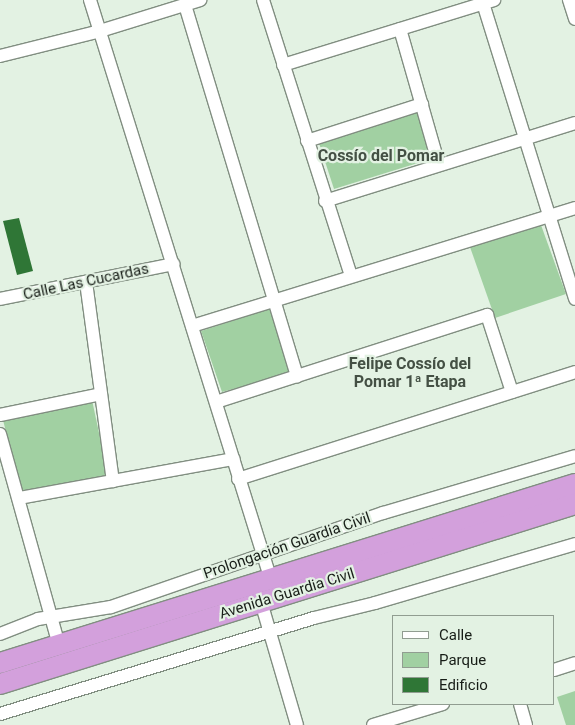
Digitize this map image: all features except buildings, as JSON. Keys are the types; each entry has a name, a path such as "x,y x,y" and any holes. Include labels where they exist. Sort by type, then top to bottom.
{"highway":[{"name":"Avenida Guardia Civil","path":"0,663 60,646 575,484"},
{"name":"Avenida Guardia Civil","path":"0,684 575,504"}],"street":[{"path":"90,0 271,580"},
{"path":"0,56 100,31 200,0"},
{"path":"263,0 325,201 351,275"},
{"path":"568,0 575,19"},
{"path":"283,65 486,1 524,139 575,299"},
{"path":"185,5 272,300 297,376"},
{"path":"400,29 439,165"},
{"path":"307,141 422,104"},
{"path":"325,201 575,123"},
{"path":"192,326 351,275 575,208"},
{"name":"Calle Las Cucardas","path":"0,299 173,264"},
{"path":"86,282 112,482"},
{"path":"216,402 487,316 512,392"},
{"path":"238,479 575,372"},
{"path":"0,415 101,394"},
{"path":"0,434 60,646"},
{"name":"Prolongación Guardia Civil","path":"0,634 52,616 111,607 383,513 575,456"},
{"path":"19,498 233,459"},
{"path":"2,715 269,631 575,544"},
{"path":"261,602 297,725"},
{"path":"555,670 575,664"},
{"path":"373,725 440,705"},
{"path":"520,705 526,725"},
{"path":"415,712 419,725"}],"green space":[{"path":"420,109 434,158 334,189 318,140"},
{"path":"541,225 566,294 495,318 470,247"},
{"path":"272,308 291,373 222,392 201,331"},
{"path":"92,400 108,475 21,492 3,420"},
{"path":"575,691 575,725 566,725 557,697"}],"district":[{"name":"Cossío del Pomar","path":"381,156"},
{"name":"Felipe Cossío del Pomar 1ª Etapa","path":"410,373"}]}
